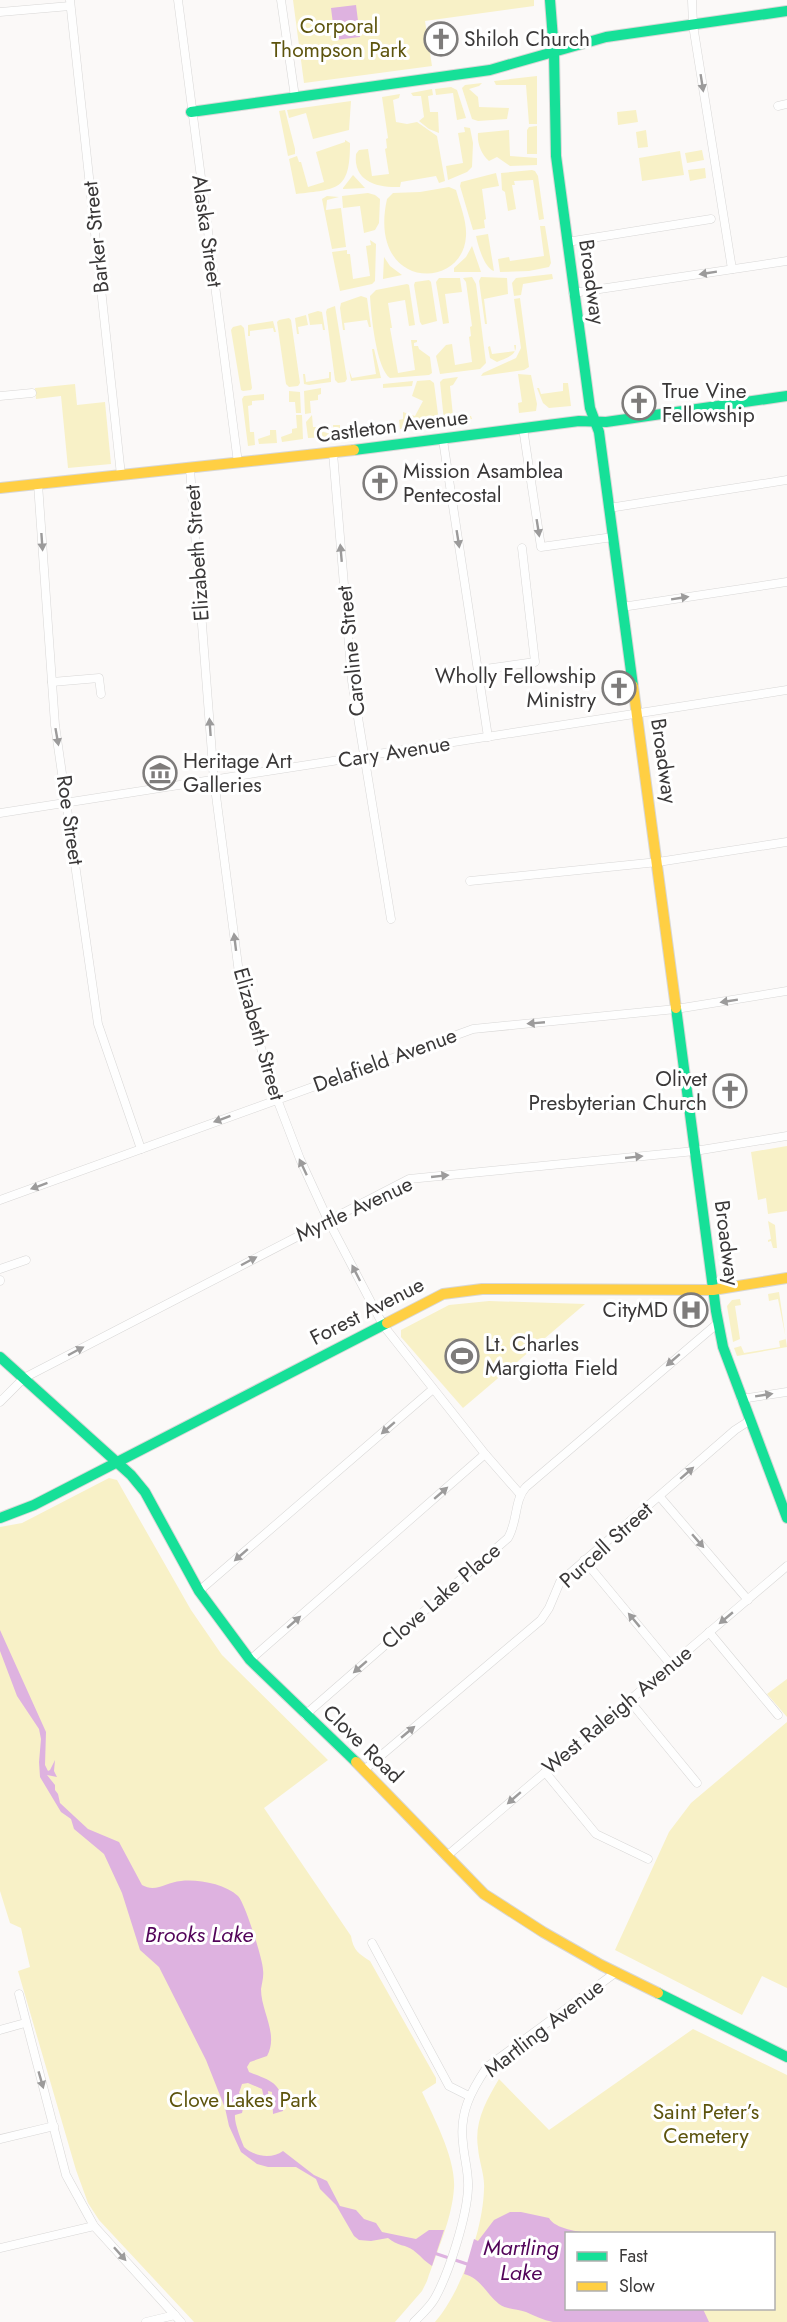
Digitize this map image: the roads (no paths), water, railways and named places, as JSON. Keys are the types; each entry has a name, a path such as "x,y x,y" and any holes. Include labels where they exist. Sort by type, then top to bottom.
{"street":[{"name":"Alaska Street","path":"178,0 237,462"},
{"path":"281,0 295,97"},
{"name":"Broadway","path":"550,0 554,52 556,156 573,293 590,408 599,432 718,1323 723,1347 741,1399 784,1504 787,1518"},
{"path":"692,0 693,25 732,269"},
{"path":"0,12 70,3"},
{"name":"Barker Street","path":"70,3 121,475"},
{"path":"191,112 490,70 606,37 787,11"},
{"path":"778,105 787,104"},
{"path":"567,242 711,219"},
{"path":"573,293 787,261"},
{"path":"0,396 32,393"},
{"name":"Castleton Avenue","path":"0,488 333,453 579,421 606,422 787,396"},
{"path":"523,428 541,547 613,537"},
{"path":"443,440 488,737"},
{"name":"Caroline Street","path":"333,453 352,681 391,919"},
{"name":"Elizabeth Street","path":"190,469 214,780 240,981 277,1099 300,1160 382,1325 485,1454 520,1494"},
{"path":"609,508 787,480"},
{"name":"Roe Street","path":"38,484 55,725 98,1024 141,1149"},
{"path":"478,670 535,662 522,548"},
{"path":"622,607 787,582"},
{"path":"52,682 99,678 101,694"},
{"name":"Cary Avenue","path":"0,813 787,690"},
{"path":"471,881 657,862 787,842"},
{"name":"Delafield Avenue","path":"0,1200 473,1029 676,1009 787,992"},
{"name":"Myrtle Avenue","path":"0,1402 24,1378 409,1179 695,1151 787,1136"},
{"path":"0,1269 26,1260"},
{"name":"Forest Avenue","path":"0,1518 34,1505 443,1294 462,1291 580,1289 713,1290 787,1278"},
{"path":"520,1494 718,1323"},
{"name":"Clove Road","path":"0,1358 118,1462 145,1492 199,1591 250,1660 364,1770 484,1894 543,1932 615,1972 787,2057"},
{"path":"199,1591 432,1389"},
{"path":"741,1399 787,1392"},
{"name":"Purcell Street","path":"364,1770 541,1620 549,1608 557,1586 584,1560 660,1497 735,1430 749,1421"},
{"path":"250,1660 485,1454"},
{"name":"Clove Lake Place","path":"305,1714 507,1538 517,1515 520,1494"},
{"path":"660,1497 748,1600"},
{"path":"584,1560 671,1665"},
{"name":"West Raleigh Avenue","path":"448,1855 787,1566"},
{"path":"709,1632 778,1715"},
{"path":"629,1700 697,1783"},
{"path":"545,1772 596,1834 648,1859"},
{"path":"372,1943 449,2086 469,2096"},
{"name":"Martling Avenue","path":"414,2322 434,2300 448,2269 459,2229 468,2188 462,2123 469,2096 487,2067 615,1972"},
{"path":"18,1994 66,2175 94,2226 178,2319"},
{"path":"0,2030 25,2023"},
{"path":"0,2139 54,2126"},
{"path":"0,2248 94,2226"},
{"path":"146,2322 178,2319"}],"water":[{"path":"356,5 360,37 335,40 331,8"},
{"name":"Brooks Lake","path":"0,1630 46,1732 45,1765 48,1771 50,1770 55,1760 54,1771 57,1777 47,1775 55,1785 60,1803 88,1829 119,1842 142,1885 157,1888 181,1881 195,1881 219,1885 238,1896 245,1909 262,1964 262,1998 271,2039 267,2056 250,2062 247,2067 249,2072 275,2084 281,2094 283,2111 273,2114 272,2092 268,2091 269,2099 265,2103 262,2089 248,2083 242,2084 239,2093 245,2099 242,2113 235,2115 235,2118 244,2147 264,2156 279,2154 283,2151 314,2175 327,2181 340,2206 356,2210 364,2219 376,2223 382,2232 416,2239 429,2230 444,2230 432,2266 411,2248 388,2238 371,2241 359,2240 354,2236 336,2205 320,2189 316,2179 296,2167 268,2167 257,2164 241,2152 229,2126 225,2108 206,2060 159,1967 140,1950 122,1893 104,1854 74,1829 71,1819 61,1812 40,1777 39,1729 17,1696 0,1651"},
{"name":"Martling Lake","path":"510,2212 521,2212 549,2218 556,2225 582,2232 565,2232 565,2310 703,2310 709,2322 553,2322 502,2306 475,2279 464,2274 474,2239 478,2241 494,2220"}],"waterway":[{"path":"434,2253 467,2264"}],"place":[{"name":"Shiloh Church","path":"441,39"},
{"name":"True Vine Fellowship","path":"639,403"},
{"name":"Mission Asamblea Pentecostal","path":"380,483"},
{"name":"Wholly Fellowship Ministry","path":"619,688"},
{"name":"Heritage Art Galleries","path":"160,773"},
{"name":"Olivet Presbyterian Church","path":"730,1091"},
{"name":"CityMD","path":"691,1310"},
{"name":"Lt. Charles Margiotta Field","path":"462,1356"}],"park label":[{"name":"Corporal Thompson Park","path":"339,38"},
{"name":"Clove Lakes Park","path":"243,2100"},
{"name":"Saint Peter’s Cemetery","path":"706,2124"}]}
